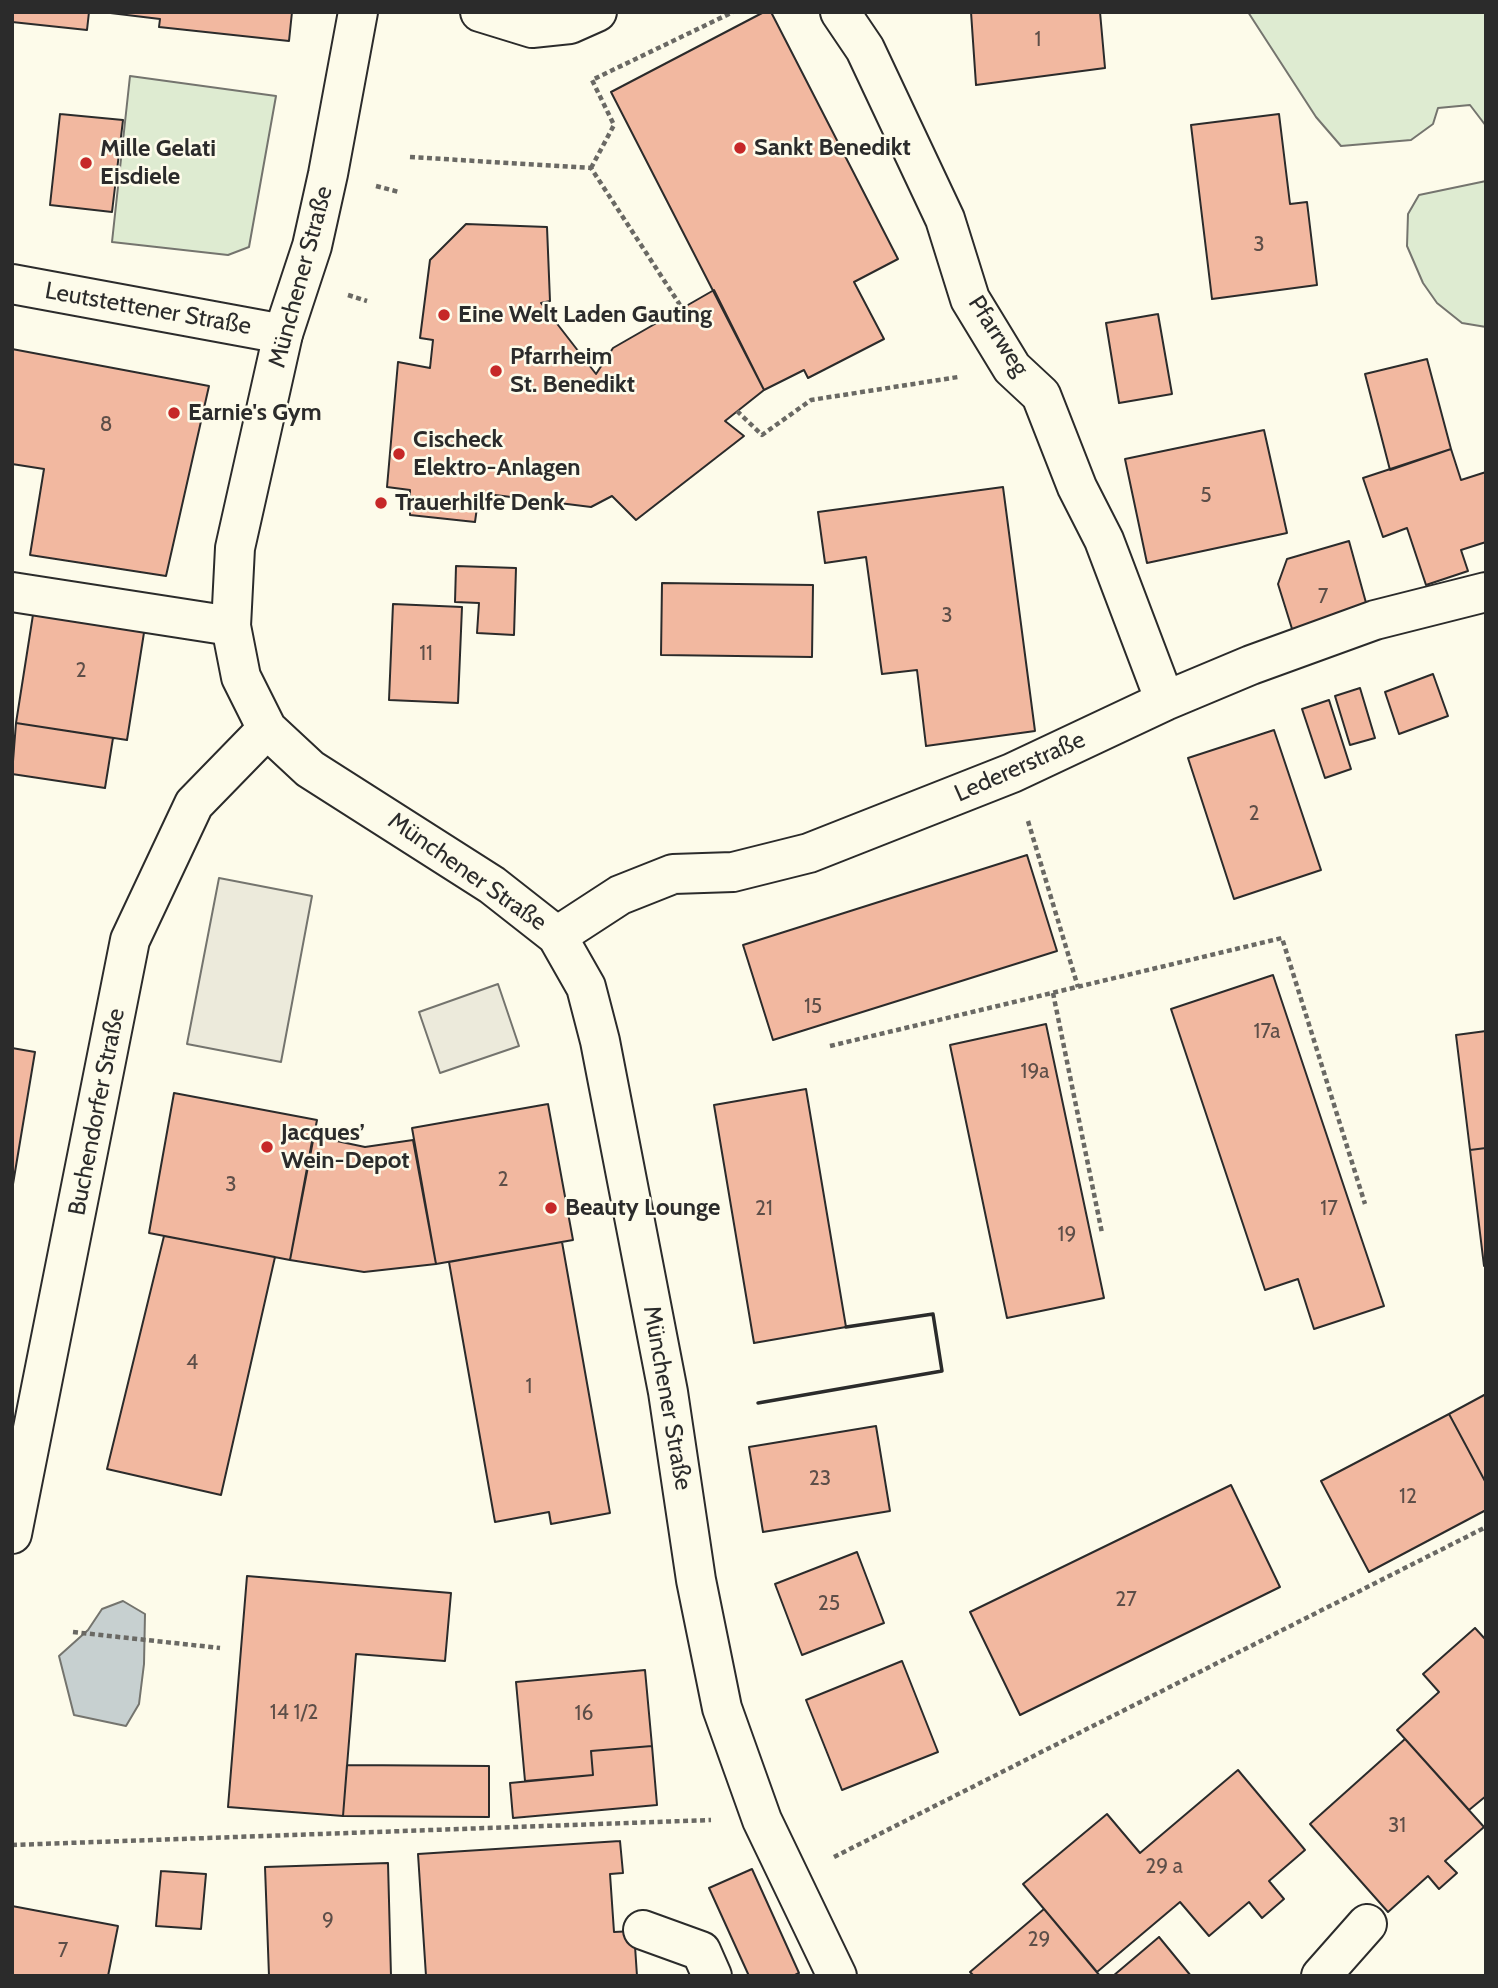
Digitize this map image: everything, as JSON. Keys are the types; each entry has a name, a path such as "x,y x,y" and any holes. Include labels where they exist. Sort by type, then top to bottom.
{"street":[{"name":"Münchener Straße","path":"358,12 312,246 283,334 235,548 231,626 241,677 267,729 310,769 492,885 557,936 586,987 600,1041 668,1392 696,1580 722,1708 762,1820 837,1976"},
{"path":"480,12 532,27 570,24 597,12"},
{"name":"Pfarrweg","path":"840,12 865,50 945,219 970,299 1012,368 1041,396 1077,487 1104,540 1164,701"},
{"name":"Leutstettener Straße","path":"12,284 283,334"},
{"path":"12,592 231,626"},
{"name":"Ledererstraße","path":"557,936 620,895 673,874 733,872 809,853 1012,774 1164,701 1251,665 1375,620 1486,592"},
{"name":"Buchendorfer Straße","path":"12,1534 130,940 194,804 267,729"},
{"path":"1321,1976 1367,1924"},
{"path":"643,1930 701,1951 712,1976"}],"path":[{"path":"591,168 614,125 592,80 733,12"},
{"path":"410,157 591,168"},
{"path":"591,168 682,308"},
{"path":"374,185 399,192"},
{"path":"344,294 367,301"},
{"path":"737,411 762,435 811,400 1012,368"},
{"path":"1035,843 1078,987"},
{"path":"830,1046 1282,938 1366,1204"},
{"path":"1053,993 1102,1233"},
{"path":"790,1879 1486,1527"},
{"path":"74,1633 220,1648"},
{"path":"12,1845 762,1820"}],"green space":[{"path":"1248,12 1486,12 1486,126 1470,105 1438,108 1433,124 1411,140 1341,146 1316,117"},
{"path":"130,76 276,96 249,247 228,255 112,242"},
{"path":"1486,181 1486,327 1462,323 1437,303 1423,283 1407,246 1408,214 1419,195"}],"shaded area":[{"path":"219,878 312,896 281,1062 187,1044"},
{"path":"498,984 519,1046 440,1073 419,1012"},
{"path":"123,1601 145,1614 144,1664 139,1704 126,1726 74,1715 59,1656 88,1630 102,1609"}],"building":[{"path":"12,12 89,12 87,30 12,22"},
{"path":"102,12 292,12 289,41 159,27 160,19"},
{"name":"Sankt Benedikt","path":"764,12 771,12 898,259 854,282 884,339 808,378 804,370 764,390 611,92"},
{"path":"971,12 1100,12 1105,68 976,85"},
{"name":"Mille Gelati Eisdiele","path":"60,114 123,120 112,212 50,205"},
{"path":"1279,114 1290,204 1307,202 1317,285 1212,299 1191,125"},
{"name":"Pfarrheim St. Benedikt","path":"466,224 547,227 550,301 541,303 596,374 613,348 714,290 764,390 725,421 744,436 636,520 612,496 591,507 479,493 475,522 410,515 410,490 387,487 398,362 430,368 433,340 420,338 430,260"},
{"path":"1158,314 1172,394 1119,403 1106,323"},
{"path":"12,349 209,386 166,576 30,555 44,469 12,464"},
{"path":"1427,359 1451,449 1390,470 1365,374"},
{"path":"1264,430 1287,533 1147,563 1125,459"},
{"path":"1451,449 1461,480 1486,472 1486,542 1461,550 1468,571 1426,585 1407,528 1383,537 1363,478"},
{"path":"1003,487 1035,731 926,746 917,670 882,674 866,557 825,563 818,512"},
{"path":"1349,541 1368,610 1293,632 1278,584 1287,559"},
{"path":"456,566 516,568 514,635 477,633 479,603 455,602"},
{"path":"662,583 813,585 812,657 661,655"},
{"path":"35,602 146,620 127,740 16,723"},
{"path":"393,604 462,607 458,703 389,700"},
{"path":"1433,674 1448,716 1399,734 1385,692"},
{"path":"1360,688 1375,738 1350,745 1335,696"},
{"path":"1329,700 1351,769 1325,778 1302,709"},
{"path":"16,723 113,738 105,788 12,774"},
{"path":"1274,730 1321,870 1234,899 1188,758"},
{"path":"1027,855 1057,951 773,1040 743,945"},
{"path":"1273,975 1384,1306 1314,1329 1298,1279 1265,1290 1171,1009"},
{"path":"1046,1024 1104,1298 1007,1318 950,1045"},
{"path":"1486,1031 1486,1148 1470,1150 1456,1035"},
{"path":"12,1048 35,1052 12,1190"},
{"path":"806,1089 846,1327 754,1343 714,1105"},
{"path":"174,1093 317,1120 290,1260 149,1233"},
{"path":"548,1104 573,1240 436,1264 412,1128"},
{"path":"313,1136 365,1147 413,1140 436,1264 364,1272 290,1260"},
{"path":"1486,1148 1486,1266 1484,1266 1470,1150"},
{"path":"164,1236 275,1257 221,1495 107,1469"},
{"path":"562,1242 610,1513 551,1524 549,1512 495,1522 449,1262"},
{"path":"1486,1394 1486,1483 1449,1414"},
{"path":"1449,1414 1486,1483 1486,1510 1369,1572 1321,1481"},
{"path":"876,1426 890,1511 763,1532 749,1447"},
{"path":"1231,1485 1280,1587 1020,1715 970,1612"},
{"path":"857,1552 884,1623 802,1655 775,1584"},
{"path":"247,1576 451,1593 445,1661 356,1654 343,1816 228,1807"},
{"path":"1475,1628 1486,1640 1486,1796 1469,1810 1397,1730 1439,1692 1423,1674"},
{"path":"902,1661 938,1752 842,1790 806,1700"},
{"path":"645,1670 652,1746 591,1751 593,1775 525,1781 516,1682"},
{"path":"1405,1739 1484,1827 1445,1861 1457,1873 1439,1889 1428,1876 1388,1912 1310,1824"},
{"path":"652,1746 657,1805 513,1818 510,1783 593,1775 591,1751"},
{"path":"347,1765 489,1766 489,1817 343,1816"},
{"path":"1238,1770 1305,1850 1269,1881 1284,1899 1262,1918 1249,1902 1209,1936 1180,1902 1097,1972 1023,1884 1107,1814 1140,1853"},
{"path":"620,1841 623,1873 610,1874 614,1932 634,1931 637,1976 426,1976 418,1854"},
{"path":"388,1863 391,1976 269,1976 265,1867"},
{"path":"752,1869 799,1973 793,1976 749,1976 709,1888"},
{"path":"161,1871 206,1874 201,1929 156,1926"},
{"path":"12,1906 118,1926 108,1976 12,1976"},
{"path":"1044,1909 1100,1976 974,1976 970,1972"},
{"path":"1159,1937 1191,1976 1113,1976"}],"wall":[{"path":"758,1403 942,1371 933,1314 846,1327"}],"place":[{"name":"Sankt Benedikt","path":"740,148"},
{"name":"Mille Gelati Eisdiele","path":"86,163"},
{"name":"Eine Welt Laden Gauting","path":"444,315"},
{"name":"Pfarrheim St. Benedikt","path":"496,371"},
{"name":"Earnie's Gym","path":"174,413"},
{"name":"Cischeck Elektro-Anlagen","path":"399,454"},
{"name":"Trauerhilfe Denk","path":"381,503"},
{"name":"Jacques’ Wein-Depot","path":"267,1147"},
{"name":"Beauty Lounge","path":"551,1208"}]}
